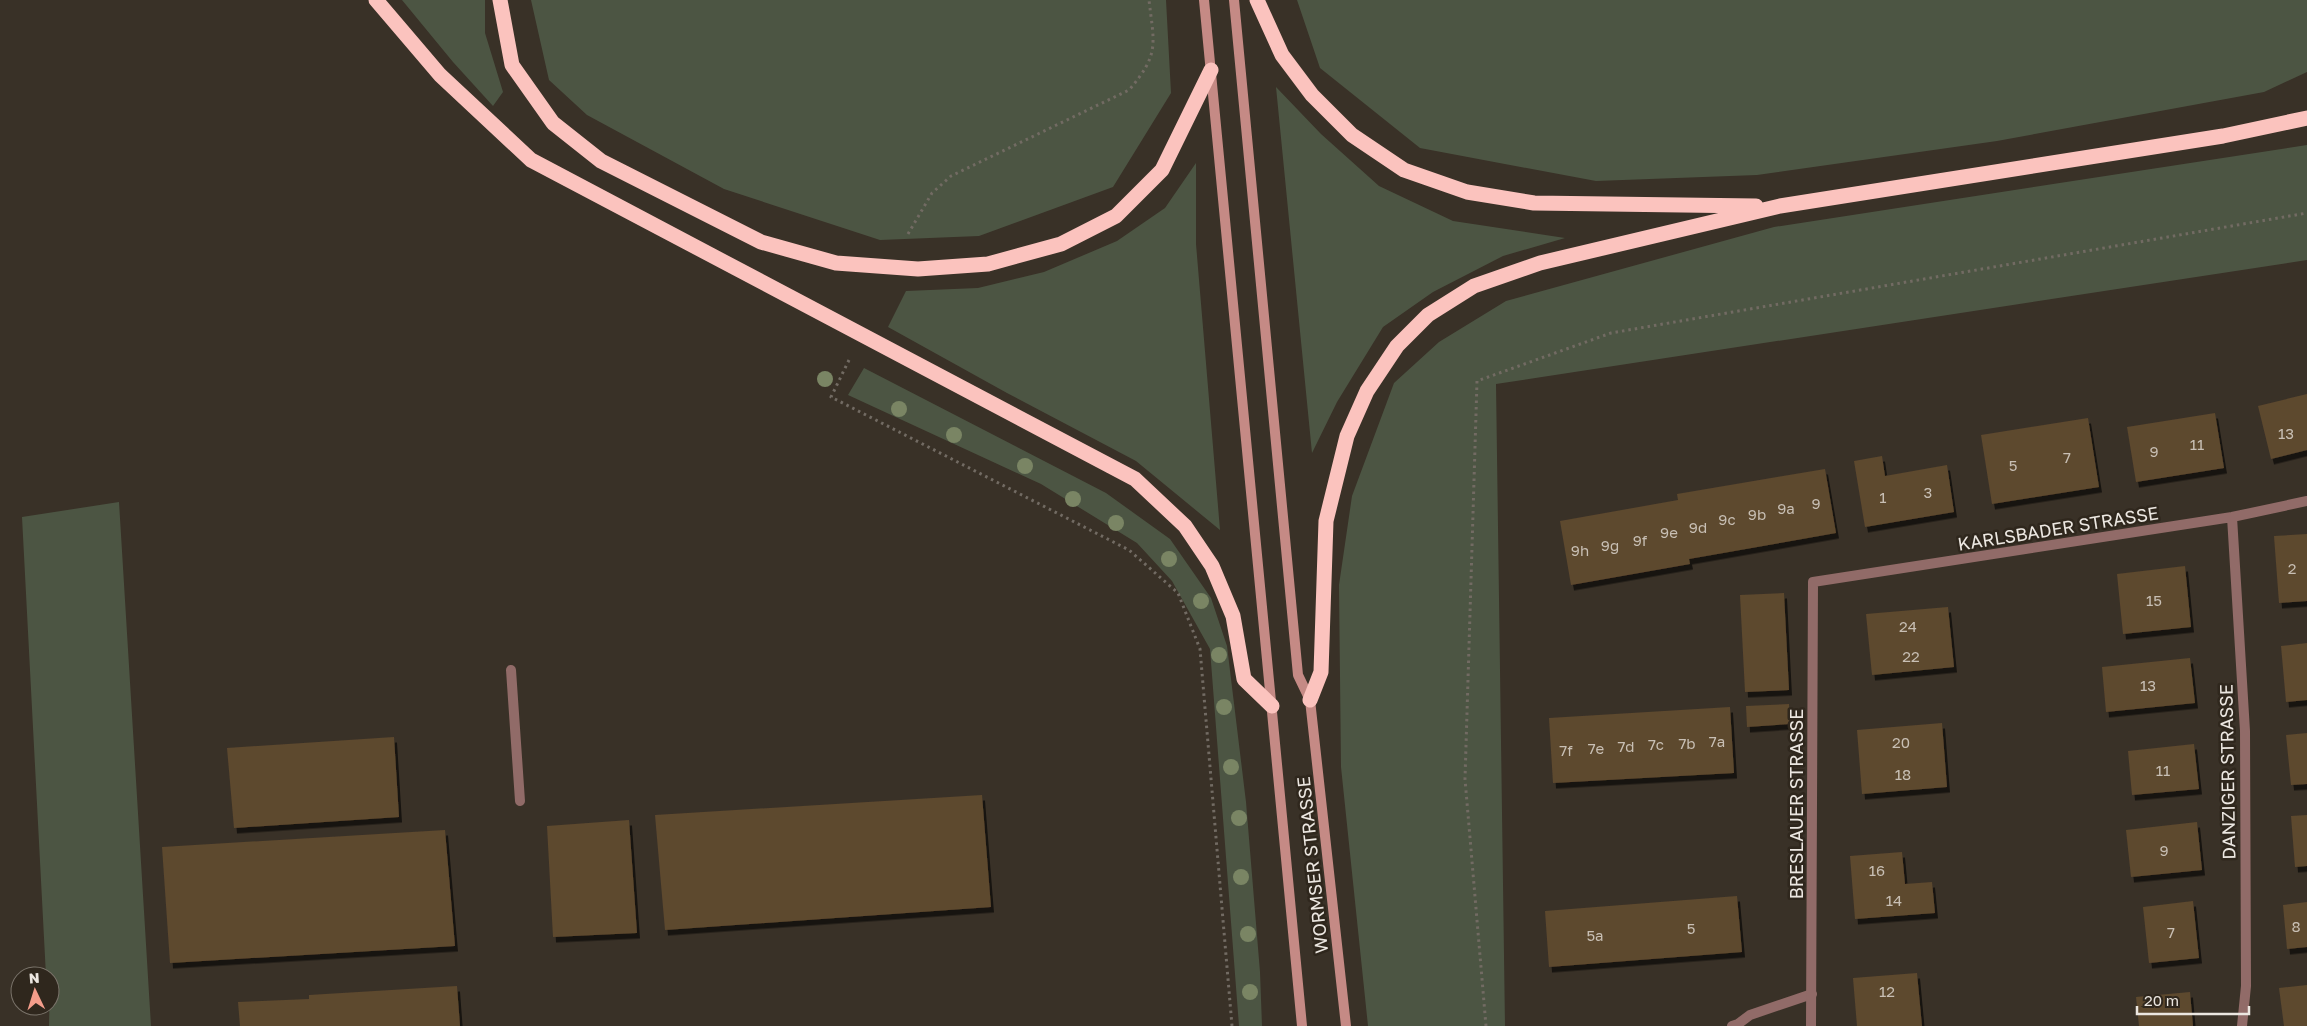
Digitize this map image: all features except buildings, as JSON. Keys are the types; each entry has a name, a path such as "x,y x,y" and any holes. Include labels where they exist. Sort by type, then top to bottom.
{"highway":[{"path":"376,0 440,75 531,160 1134,479 1185,526 1212,566 1233,616 1244,679 1272,706"},
{"path":"500,0 512,65 553,123 601,161 761,242 836,263 918,269 988,264 1061,244 1116,216 1162,170 1212,70"},
{"path":"1257,0 1282,55 1312,95 1352,135 1404,170 1467,192 1534,203 1780,206"},
{"path":"1310,700 1321,672 1326,521 1347,436 1367,391 1397,346 1428,315 1474,286 1540,263 1780,206 2223,136 2307,118"}],"main road":[{"path":"1204,0 1302,1026"},
{"name":"WORMSER STRASSE","path":"1234,0 1298,675 1310,700 1346,1026"}],"street":[{"name":"KARLSBADER STRASSE","path":"1813,582 2232,517 2307,500"},
{"name":"DANZIGER STRASSE","path":"2232,517 2245,731 2246,986 2242,1026"},
{"name":"BRESLAUER STRASSE","path":"1811,1026 1813,582"},
{"path":"511,670 520,801"},
{"path":"1732,1026 1750,1015 1812,994"}],"path":[{"path":"908,234 932,193 951,176 1129,90 1146,69 1154,46 1148,0"},
{"path":"1486,1026 1465,780 1477,381 1611,332 2307,213"},
{"path":"851,357 831,397 1129,550 1178,593 1200,649 1232,1026"}],"green space":[{"path":"402,0 485,0 485,33 503,92 493,106 453,62"},
{"path":"531,0 1166,0 1171,93 1113,187 979,236 880,240 724,189 587,115 549,80"},
{"path":"1297,0 2307,0 2307,72 2264,92 1997,141 1757,175 1596,181 1420,148 1320,68"},
{"path":"1276,87 1321,134 1379,186 1453,221 1565,238 1503,256 1433,292 1383,327 1337,402 1312,453"},
{"path":"2307,145 2307,260 1496,384 1505,1026 1368,1026 1341,767 1339,585 1352,496 1394,383 1439,342 1506,301 1774,227"},
{"path":"1196,163 1196,244 1220,530 1136,461 888,327 906,291 978,288 1044,272 1117,241 1165,208"},
{"path":"864,368 1106,493 1170,539 1211,598 1227,646 1246,802 1260,972 1262,1026 1239,1026 1210,649 1172,581 1137,543 1041,484 848,395"},
{"path":"119,502 151,1026 49,1026 49,1016 60,1016 60,966 45,966 22,517"}]}
